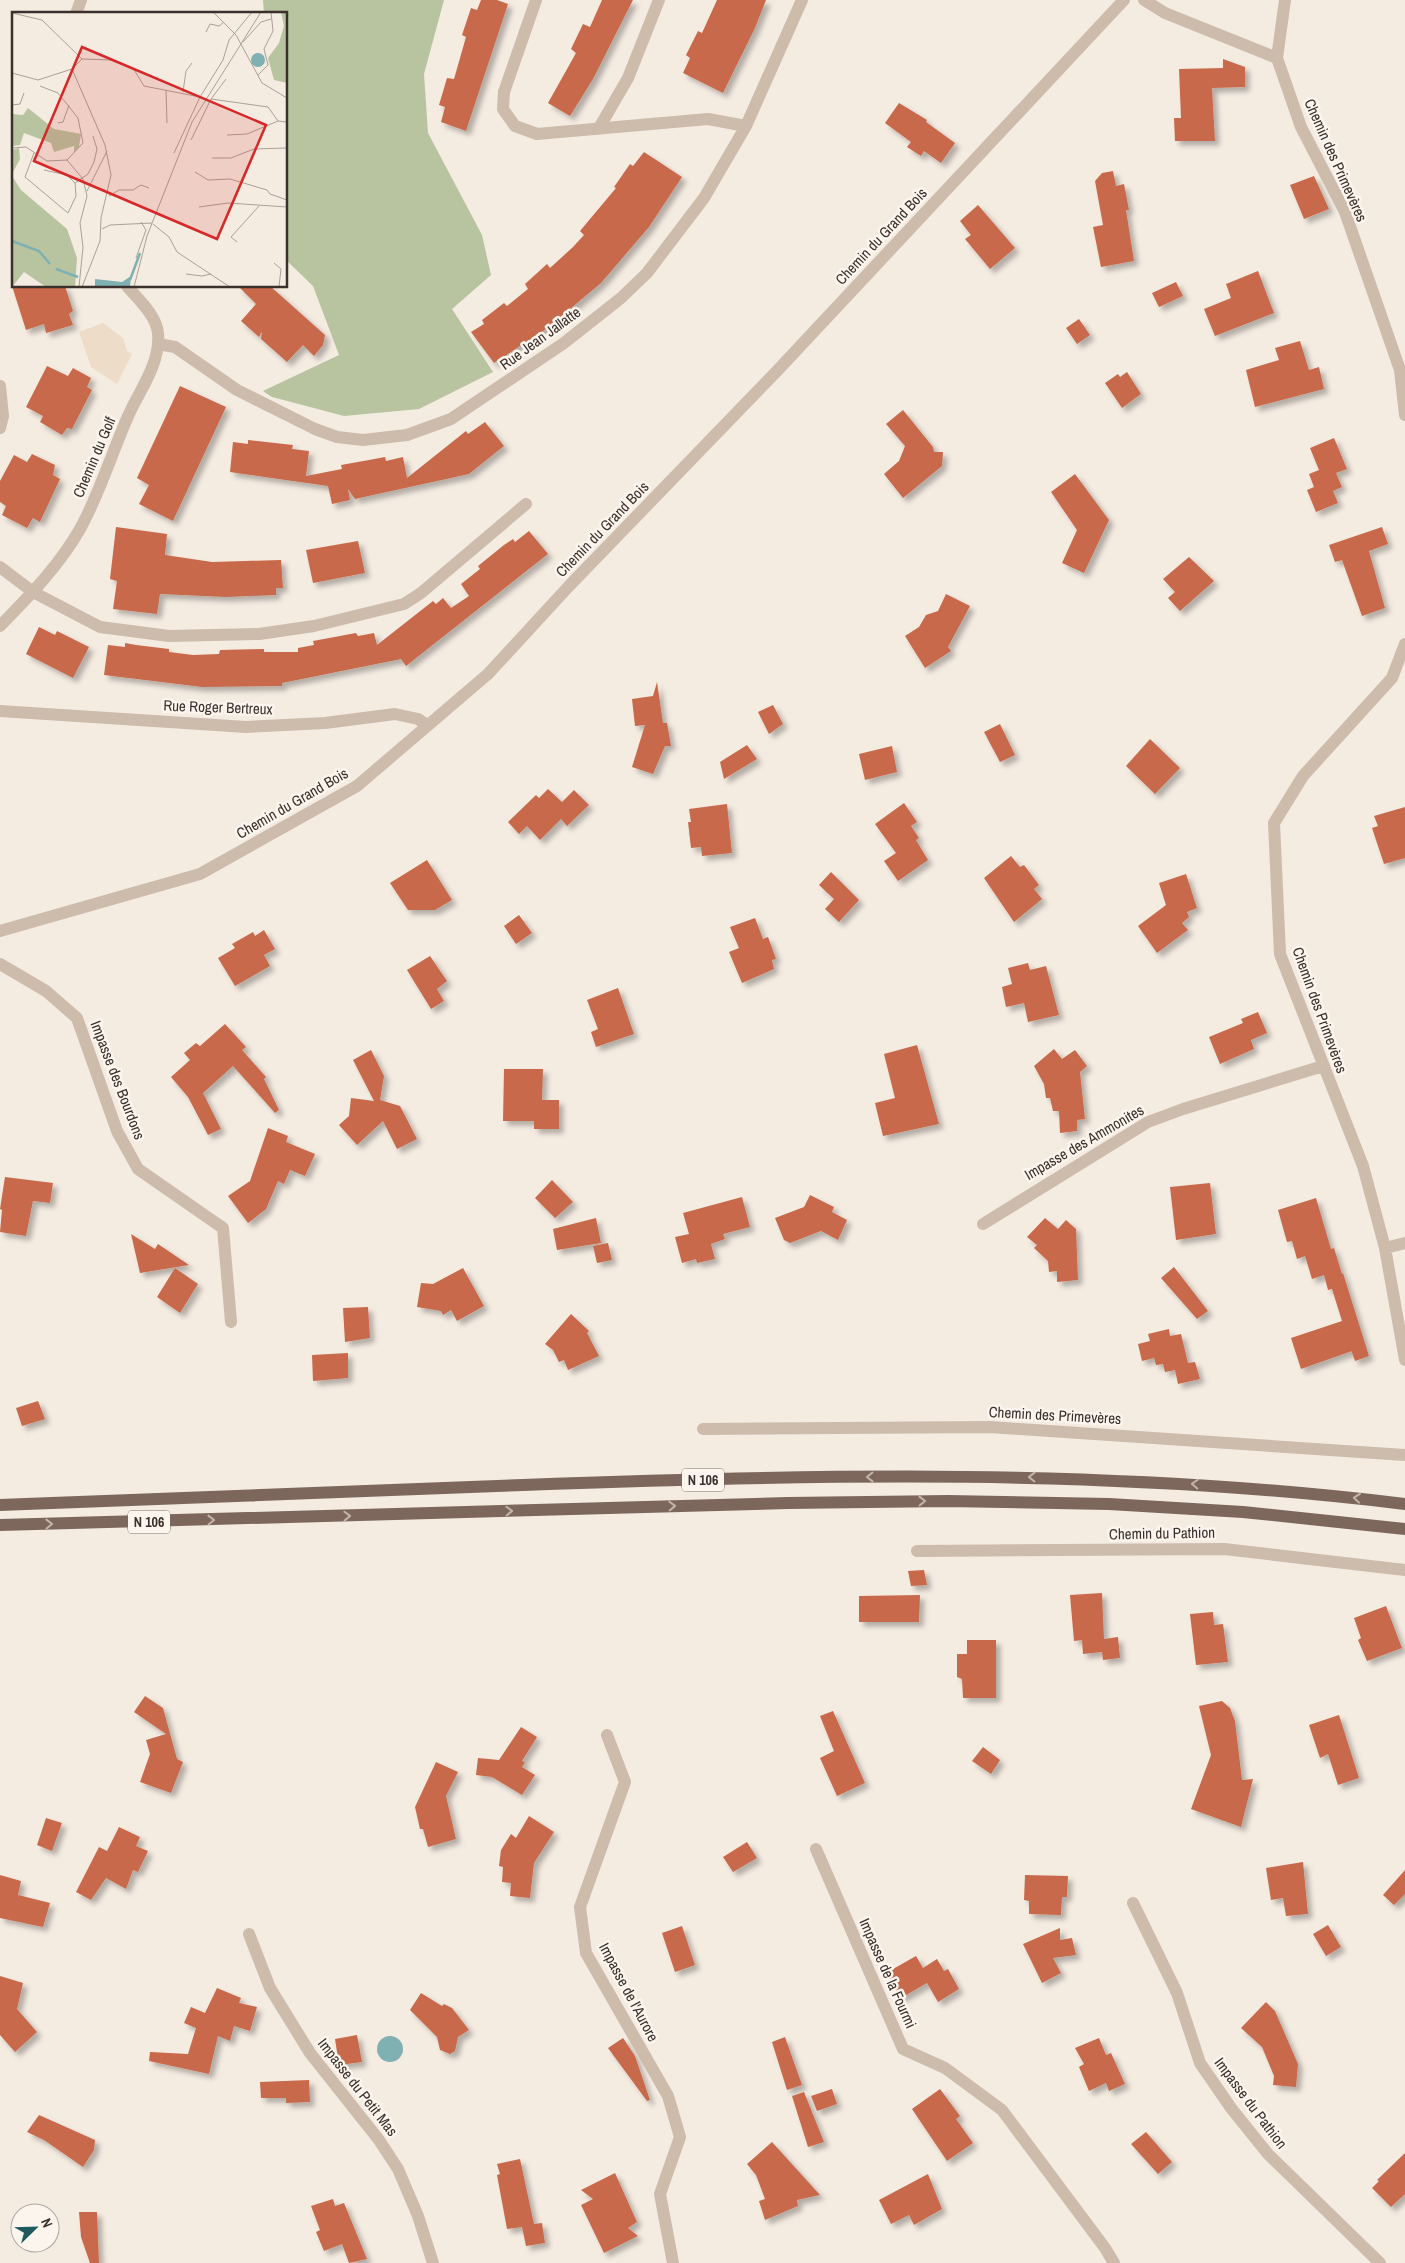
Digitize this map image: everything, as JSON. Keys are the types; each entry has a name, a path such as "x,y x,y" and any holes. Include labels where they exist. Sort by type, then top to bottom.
{"main road":[{"name":"N 106","path":"0,1505 630,1481 943,1476 1103,1479 1219,1486 1405,1504"},
{"name":"N 106","path":"0,1525 788,1503 948,1501 1109,1504 1234,1511 1405,1529"}],"street":[{"path":"77,12 81,0"},
{"path":"536,0 504,92 503,109 515,126 537,134 708,119 746,126"},
{"path":"599,128 628,78 658,0"},
{"name":"Rue Jean Jallatte","path":"158,344 176,348 237,390 315,429 337,437 363,440 407,435 442,422 476,403 564,343 621,298 647,273 704,198 746,126 802,0"},
{"name":"Chemin du Grand Bois","path":"0,931 200,874 357,786 488,674 569,586 782,365 1124,0"},
{"path":"1144,0 1165,13 1277,58 1285,0"},
{"name":"Chemin des Primevères","path":"1277,58 1301,127 1344,212 1400,370 1405,415"},
{"name":"Chemin du Golf","path":"0,626 33,592 79,530 99,490 129,414 151,370 158,344 158,331 149,312 129,288"},
{"path":"0,386 3,416 0,428"},
{"path":"0,567 33,592 100,627 159,634 259,634 314,626 404,604 526,504"},
{"name":"Chemin des Primevères","path":"1405,644 1392,678 1302,776 1274,823 1280,954 1362,1166 1385,1248 1405,1360"},
{"name":"Rue Roger Bertreux","path":"1,710 246,727 325,723 395,714 418,719 427,725"},
{"name":"Impasse des Bourdons","path":"0,964 46,992 77,1018 117,1131 138,1169 223,1228 231,1322"},
{"name":"Impasse des Ammonites","path":"983,1224 1148,1122 1182,1109 1323,1066"},
{"path":"1385,1248 1405,1243"},
{"name":"Chemin des Primevères","path":"703,1429 990,1427 1405,1455"},
{"name":"Chemin du Pathion","path":"917,1551 1224,1549 1405,1570"},
{"name":"Impasse de l'Aurore","path":"607,1735 626,1782 580,1906 586,1953 668,2096 680,2136 660,2194 673,2263"},
{"name":"Impasse de la Fourmi","path":"816,1849 903,2049 945,2068 1002,2110 1114,2263"},
{"name":"Impasse du Pathion","path":"1133,1903 1147,1928 1177,1993 1200,2063 1268,2154 1380,2263"},
{"name":"Impasse du Petit Mas","path":"249,1934 270,1988 310,2052 379,2140 398,2169 418,2216 433,2263"}],"green space":[{"path":"263,0 444,0 424,74 428,133 482,235 491,275 452,309 493,372 419,409 344,416 272,397 263,391 339,355 313,286 288,262 288,12 264,12"}],"shaded area":[{"path":"103,323 123,338 127,351 132,354 117,384 91,367 79,332"}],"water":[{"path":"390,2036 399,2040 403,2049 399,2058 390,2062 381,2058 377,2049 381,2040"}],"building":[{"path":"481,0 497,0 508,4 466,131 441,122 445,107 439,105 447,78 454,79 466,37 462,35 471,8 477,10"},
{"path":"602,0 633,0 593,79 570,116 548,103 576,53 571,49 583,24 590,27"},
{"path":"717,0 766,0 755,28 723,93 683,73 690,58 686,55 698,31 702,33"},
{"path":"1223,59 1245,67 1245,87 1212,88 1215,141 1175,141 1174,118 1181,118 1179,69 1223,68"},
{"path":"899,103 927,120 926,122 955,143 941,163 924,151 921,156 907,147 911,142 885,123"},
{"path":"644,152 682,177 649,227 601,283 546,329 494,363 471,332 484,324 482,320 504,303 507,306 528,289 525,284 547,264 550,268 573,247 584,235 580,231 616,188 614,187 630,164 633,166"},
{"path":"1113,171 1116,186 1124,184 1129,210 1126,210 1134,261 1101,267 1093,227 1103,225 1095,181 1102,173"},
{"path":"1314,176 1329,209 1304,219 1290,185"},
{"path":"978,205 1015,248 990,269 965,239 971,235 960,221"},
{"path":"1258,271 1274,313 1215,336 1204,309 1231,298 1226,284"},
{"path":"1176,282 1183,296 1159,307 1152,293"},
{"path":"13,288 66,288 73,311 69,314 73,325 46,333 44,324 26,330"},
{"path":"240,288 272,288 325,335 323,345 314,356 303,345 287,362 261,339 262,331 259,337 241,321 256,304"},
{"path":"1079,319 1090,335 1077,344 1066,328"},
{"path":"1300,341 1309,370 1319,367 1324,389 1255,407 1246,370 1279,360 1275,348"},
{"path":"47,366 68,376 73,368 91,378 87,387 92,390 72,429 67,428 62,435 40,422 43,416 26,407"},
{"path":"1127,372 1141,394 1122,408 1105,383 1118,374 1120,377"},
{"path":"180,386 226,407 173,521 139,504 149,485 137,478"},
{"path":"903,410 933,447 934,452 943,452 942,466 903,498 884,474 899,461 905,446 886,424"},
{"path":"485,422 504,446 469,474 355,499 348,489 350,500 332,504 328,486 230,472 233,442 248,444 248,440 293,445 292,449 309,451 306,476 342,469 341,465 385,457 386,461 403,457 407,478 466,431 468,434"},
{"path":"1334,438 1347,469 1336,473 1342,487 1333,491 1338,503 1316,512 1307,490 1314,487 1309,474 1319,470 1310,448"},
{"path":"32,454 55,465 53,475 60,479 40,522 33,518 27,528 2,515 6,506 0,502 0,481 14,455 27,462"},
{"path":"1075,474 1109,520 1084,573 1062,563 1077,530 1051,492"},
{"path":"116,527 167,534 165,555 212,562 281,560 283,588 276,588 276,595 226,597 160,594 157,614 113,609 117,581 110,579"},
{"path":"1382,527 1388,544 1369,551 1385,608 1362,616 1342,560 1335,562 1329,545"},
{"path":"529,531 548,554 406,666 401,659 282,683 282,686 202,687 104,675 108,645 125,647 125,643 169,649 169,652 193,655 219,654 220,650 264,649 264,652 298,652 298,648 314,645 313,641 356,633 358,636 374,633 377,645 433,601 436,604 443,598 451,608 469,596 461,584 480,569 478,566 504,545 513,539 515,542"},
{"path":"358,541 365,573 313,583 306,550"},
{"path":"1189,557 1214,581 1180,611 1168,598 1175,592 1163,579"},
{"path":"946,594 970,606 948,647 951,651 925,668 905,636 919,627 926,615 938,611"},
{"path":"39,627 55,635 57,631 89,647 73,678 26,654"},
{"path":"657,682 663,723 667,723 671,746 665,746 653,774 632,767 645,725 635,726 632,699 653,696"},
{"path":"773,705 783,724 769,734 758,712"},
{"path":"1000,724 1015,755 1000,762 984,732"},
{"path":"1150,739 1180,768 1155,794 1126,766"},
{"path":"747,745 757,759 724,779 720,762"},
{"path":"892,746 897,772 865,780 859,754"},
{"path":"548,789 562,802 574,790 589,805 567,826 561,819 540,840 527,826 519,834 508,822 536,795 539,798"},
{"path":"904,803 917,822 911,826 919,838 916,840 928,860 898,881 884,861 896,853 875,824"},
{"path":"727,804 732,853 702,856 701,847 691,848 688,822 691,822 689,809"},
{"path":"1405,807 1405,858 1384,864 1372,828 1378,826 1374,816"},
{"path":"1011,856 1020,867 1024,865 1039,885 1034,889 1042,899 1014,922 984,878"},
{"path":"427,860 452,900 435,910 408,910 390,883"},
{"path":"831,872 859,900 839,922 825,909 834,899 819,885"},
{"path":"1186,874 1197,908 1187,912 1189,917 1182,923 1188,930 1157,953 1138,926 1166,905 1159,883"},
{"path":"519,915 532,933 516,944 504,926"},
{"path":"755,918 763,939 768,937 776,959 772,960 774,969 742,983 729,952 739,948 730,927"},
{"path":"264,930 275,949 264,955 270,966 235,986 218,958 235,948 232,944 253,932 255,936"},
{"path":"430,956 447,981 437,989 444,1001 431,1009 407,970"},
{"path":"1028,963 1030,970 1046,966 1059,1015 1028,1022 1024,1003 1006,1007 1002,987 1012,984 1008,968"},
{"path":"618,988 634,1034 596,1047 591,1032 598,1029 587,1000"},
{"path":"1258,1012 1267,1033 1251,1040 1254,1049 1220,1064 1209,1037 1243,1023 1241,1019"},
{"path":"225,1024 246,1047 242,1050 266,1077 264,1079 279,1110 275,1113 233,1066 203,1093 221,1129 208,1135 188,1097 171,1077 190,1060 184,1053 196,1043 200,1046"},
{"path":"917,1045 939,1124 883,1136 875,1103 895,1098 884,1054"},
{"path":"1054,1049 1062,1059 1075,1050 1087,1066 1080,1072 1085,1119 1077,1120 1077,1131 1060,1133 1059,1111 1053,1111 1050,1098 1046,1098 1044,1084 1034,1066"},
{"path":"371,1050 384,1076 380,1100 400,1106 417,1139 397,1149 383,1121 357,1145 339,1125 349,1116 351,1098 374,1101 353,1060"},
{"path":"504,1069 543,1069 542,1100 559,1100 559,1129 534,1129 534,1121 503,1121"},
{"path":"268,1128 288,1136 286,1142 315,1154 305,1176 290,1170 284,1184 278,1181 266,1209 248,1223 228,1196 250,1181"},
{"path":"5,1177 53,1183 50,1203 33,1201 26,1236 0,1232 2,1210 0,1209"},
{"path":"552,1180 573,1202 555,1218 535,1198"},
{"path":"1210,1183 1216,1234 1176,1240 1170,1187"},
{"path":"810,1195 834,1207 832,1212 847,1220 838,1240 821,1231 790,1243 784,1240 775,1218 804,1207"},
{"path":"742,1197 750,1227 723,1234 725,1239 711,1244 715,1259 697,1263 696,1259 682,1263 675,1237 689,1234 683,1213"},
{"path":"1316,1198 1331,1249 1334,1248 1343,1273 1369,1356 1355,1361 1352,1351 1301,1369 1291,1338 1342,1321 1332,1289 1328,1290 1324,1275 1312,1279 1305,1256 1297,1259 1292,1241 1287,1242 1278,1210"},
{"path":"596,1218 601,1243 557,1250 553,1229"},
{"path":"1045,1218 1058,1229 1066,1220 1076,1229 1078,1280 1057,1282 1057,1271 1049,1272 1048,1261 1034,1248 1037,1245 1027,1237"},
{"path":"131,1234 155,1249 158,1244 189,1265 140,1273"},
{"path":"608,1243 612,1260 597,1263 593,1246"},
{"path":"1174,1267 1208,1311 1197,1319 1161,1278"},
{"path":"175,1268 198,1284 180,1313 157,1297"},
{"path":"463,1268 484,1306 457,1321 451,1310 443,1315 441,1311 417,1307 421,1283 433,1284"},
{"path":"368,1307 370,1338 345,1342 343,1308"},
{"path":"571,1314 589,1331 587,1333 599,1356 568,1370 564,1360 559,1362 553,1350 545,1344"},
{"path":"1169,1329 1170,1336 1181,1334 1188,1363 1195,1362 1200,1379 1178,1384 1175,1370 1165,1372 1163,1364 1156,1365 1154,1358 1142,1361 1138,1344 1150,1341 1148,1334"},
{"path":"348,1353 348,1378 313,1381 312,1355"},
{"path":"38,1401 45,1419 22,1426 16,1408"},
{"path":"924,1570 927,1585 911,1586 908,1571"},
{"path":"1102,1593 1104,1639 1118,1637 1120,1658 1103,1660 1102,1652 1083,1654 1082,1640 1074,1641 1070,1595"},
{"path":"920,1595 919,1622 859,1622 859,1596"},
{"path":"1386,1606 1402,1648 1367,1661 1358,1640 1361,1638 1354,1618"},
{"path":"1213,1612 1214,1625 1223,1624 1228,1662 1196,1665 1190,1614"},
{"path":"967,1640 996,1640 996,1698 963,1698 962,1679 957,1677 957,1654 967,1654"},
{"path":"145,1696 163,1708 177,1759 183,1762 171,1793 140,1782 150,1754 146,1740 166,1734 134,1712"},
{"path":"1222,1701 1230,1708 1235,1721 1242,1780 1253,1779 1241,1827 1191,1809 1211,1755 1199,1706"},
{"path":"833,1711 865,1783 837,1796 820,1758 834,1751 820,1716"},
{"path":"1339,1715 1359,1778 1338,1785 1328,1754 1320,1758 1309,1725"},
{"path":"521,1727 537,1737 522,1761 525,1762 522,1767 535,1775 522,1795 492,1777 476,1775 478,1758 499,1760"},
{"path":"983,1747 1000,1760 991,1774 972,1761"},
{"path":"436,1762 458,1772 446,1796 456,1839 428,1847 423,1829 420,1829 415,1807"},
{"path":"529,1816 554,1832 534,1863 530,1898 510,1896 511,1883 502,1882 503,1867 499,1866 501,1850 511,1834 516,1838"},
{"path":"46,1818 62,1823 52,1851 37,1845"},
{"path":"119,1827 140,1837 136,1846 148,1851 138,1872 133,1870 126,1889 106,1878 91,1900 76,1892 99,1847 107,1851"},
{"path":"747,1842 757,1858 733,1872 723,1857"},
{"path":"1303,1862 1308,1914 1286,1916 1283,1898 1271,1900 1266,1868"},
{"path":"1405,1870 1405,1894 1394,1905 1383,1895"},
{"path":"0,1875 21,1881 18,1895 50,1903 43,1927 0,1918"},
{"path":"1025,1875 1068,1876 1067,1897 1062,1897 1061,1915 1029,1914 1029,1901 1024,1900"},
{"path":"1328,1925 1341,1947 1326,1956 1313,1934"},
{"path":"682,1926 695,1965 675,1972 662,1933"},
{"path":"1060,1928 1060,1940 1072,1938 1076,1955 1053,1958 1061,1973 1042,1983 1023,1944"},
{"path":"916,1956 923,1968 937,1959 944,1971 948,1969 959,1989 938,2002 927,1983 901,1998 886,1973"},
{"path":"0,1976 23,1983 17,2009 37,2032 15,2052 0,2035"},
{"path":"217,1988 241,1998 239,2003 257,2007 250,2031 234,2026 230,2041 218,2036 209,2074 149,2061 150,2052 188,2054 196,2028 184,2023 191,2007 205,2013"},
{"path":"421,1993 442,2006 444,2004 452,2008 469,2030 458,2037 455,2051 450,2054 440,2050 437,2037 410,2010"},
{"path":"1266,2002 1275,2011 1298,2064 1296,2087 1273,2085 1274,2076 1262,2047 1241,2028"},
{"path":"357,2035 362,2062 339,2065 335,2039"},
{"path":"785,2037 802,2085 787,2090 772,2042"},
{"path":"623,2038 635,2056 650,2100 647,2101 608,2048"},
{"path":"1099,2038 1106,2055 1111,2053 1125,2084 1109,2091 1106,2083 1089,2091 1079,2067 1084,2064 1075,2048"},
{"path":"309,2080 310,2102 286,2103 286,2098 261,2098 260,2082"},
{"path":"832,2089 837,2104 817,2111 811,2096"},
{"path":"940,2089 960,2116 956,2119 973,2143 947,2161 912,2109"},
{"path":"804,2092 824,2142 808,2147 792,2096"},
{"path":"39,2115 95,2140 94,2150 83,2167 44,2140 27,2132"},
{"path":"1146,2132 1172,2162 1158,2174 1131,2144"},
{"path":"772,2142 820,2195 797,2200 798,2206 765,2220 759,2201 765,2199 756,2175 747,2164"},
{"path":"1405,2153 1405,2194 1391,2207 1372,2188 1379,2181 1377,2180"},
{"path":"520,2159 534,2224 542,2223 545,2243 526,2246 522,2227 507,2229 497,2175 500,2174 497,2164"},
{"path":"615,2173 637,2222 628,2228 638,2236 604,2253 581,2205 593,2199 581,2190"},
{"path":"928,2174 942,2209 914,2225 909,2215 891,2224 879,2200"},
{"path":"333,2199 335,2206 344,2203 367,2259 349,2263 342,2244 324,2251 316,2232 320,2230 311,2206"},
{"path":"79,2212 97,2212 99,2263 90,2263 81,2237"}]}
